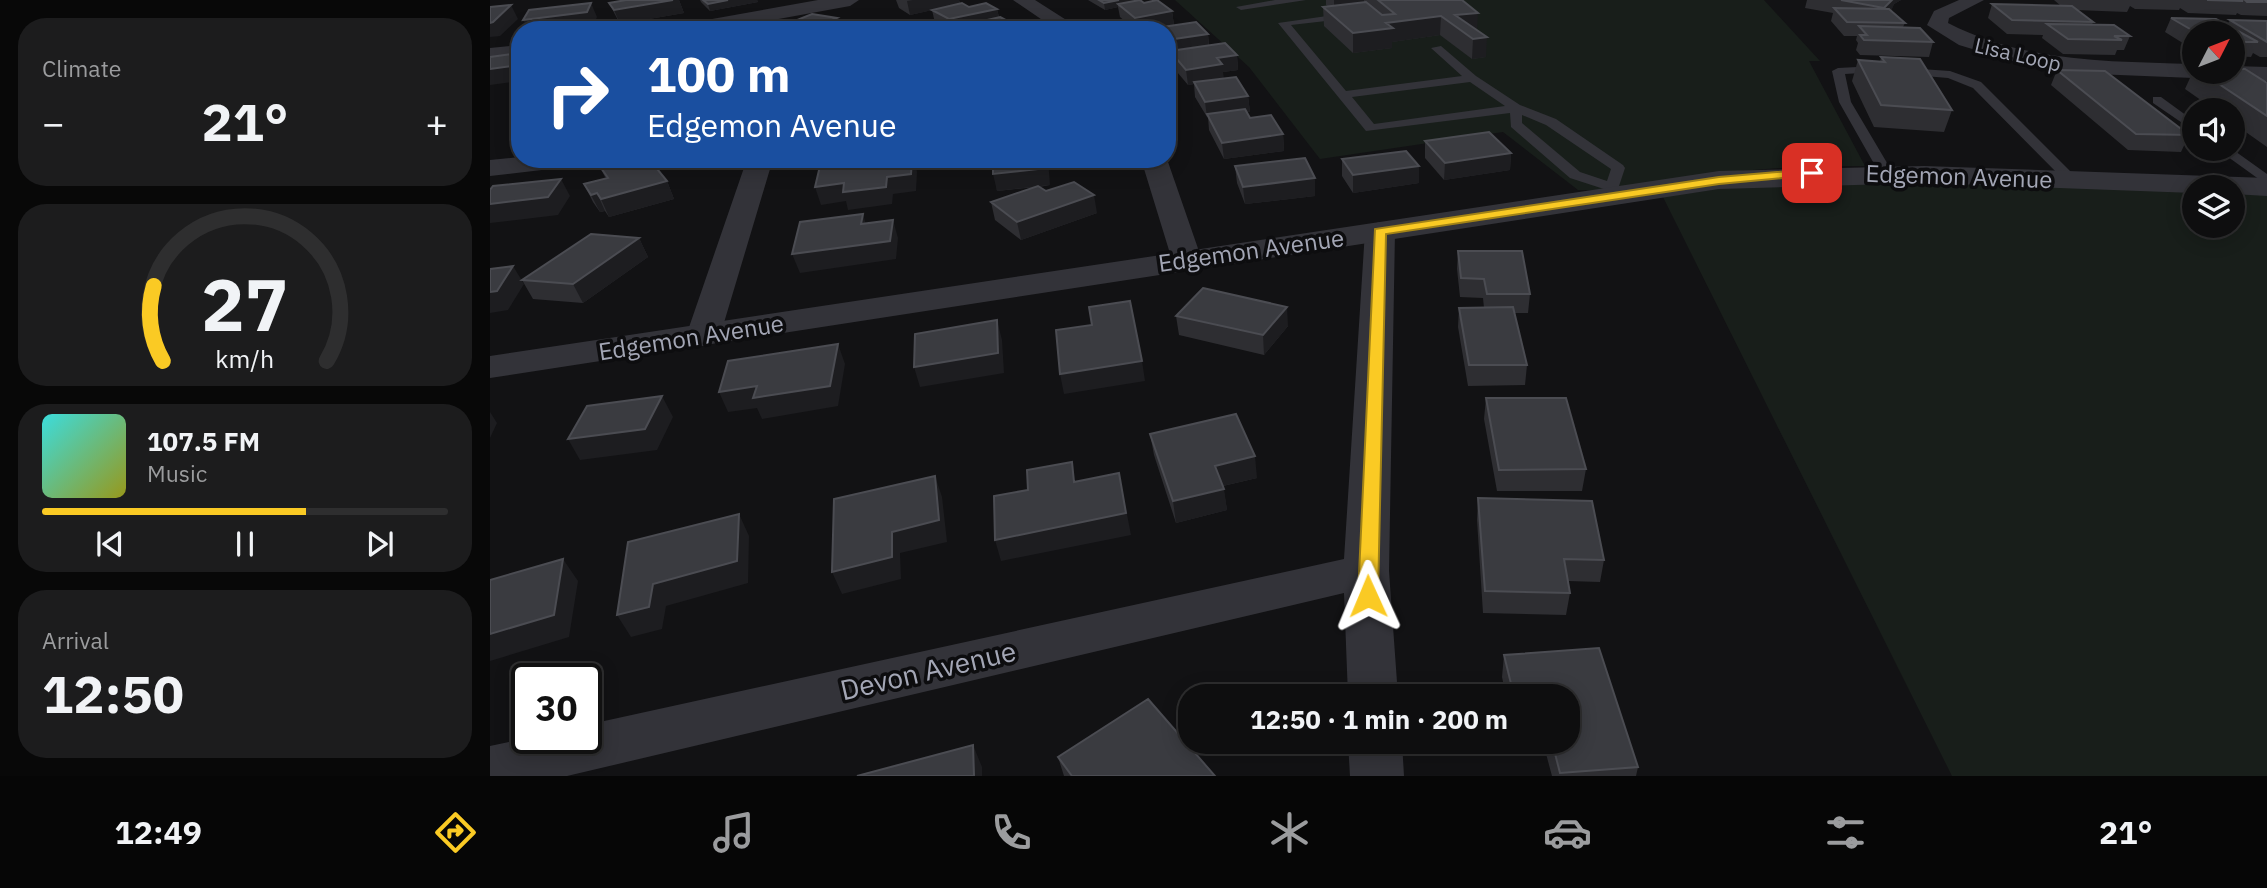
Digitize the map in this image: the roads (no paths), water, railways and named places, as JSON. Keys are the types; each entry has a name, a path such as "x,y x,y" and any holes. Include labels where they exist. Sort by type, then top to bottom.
{"street":[{"path":"735,21 850,0"},
{"path":"1021,0 1057,21"},
{"name":"Lisa Loop","path":"1975,0 1941,15 1937,25 1964,42 2046,65 2182,71"},
{"path":"490,54 511,52"},
{"path":"2245,73 2267,74"},
{"path":"490,168 511,166"},
{"path":"703,335 759,168"},
{"path":"1157,168 1187,260"},
{"name":"Edgemon Avenue","path":"490,368 1380,231 1617,191 1719,180 1812,173 1886,173 2267,187"},
{"path":"1372,684 1366,570 1380,231"},
{"name":"Devon Avenue","path":"490,770 1366,570"},
{"path":"1376,754 1377,776"}],"lane":[{"path":"1241,7 1301,0"},
{"path":"1351,13 1347,16 1283,23 1371,128 1516,108"},
{"path":"1437,48 1472,78 1516,108 1551,122 1618,168 1617,191 1575,175 1516,124 1516,108"},
{"path":"1886,173 1845,102 1838,71 1877,69 1950,75 1977,86 2073,180"},
{"path":"1343,95 1472,78"},
{"path":"2157,100 2182,118"},
{"path":"2240,161 2267,181"}]}
